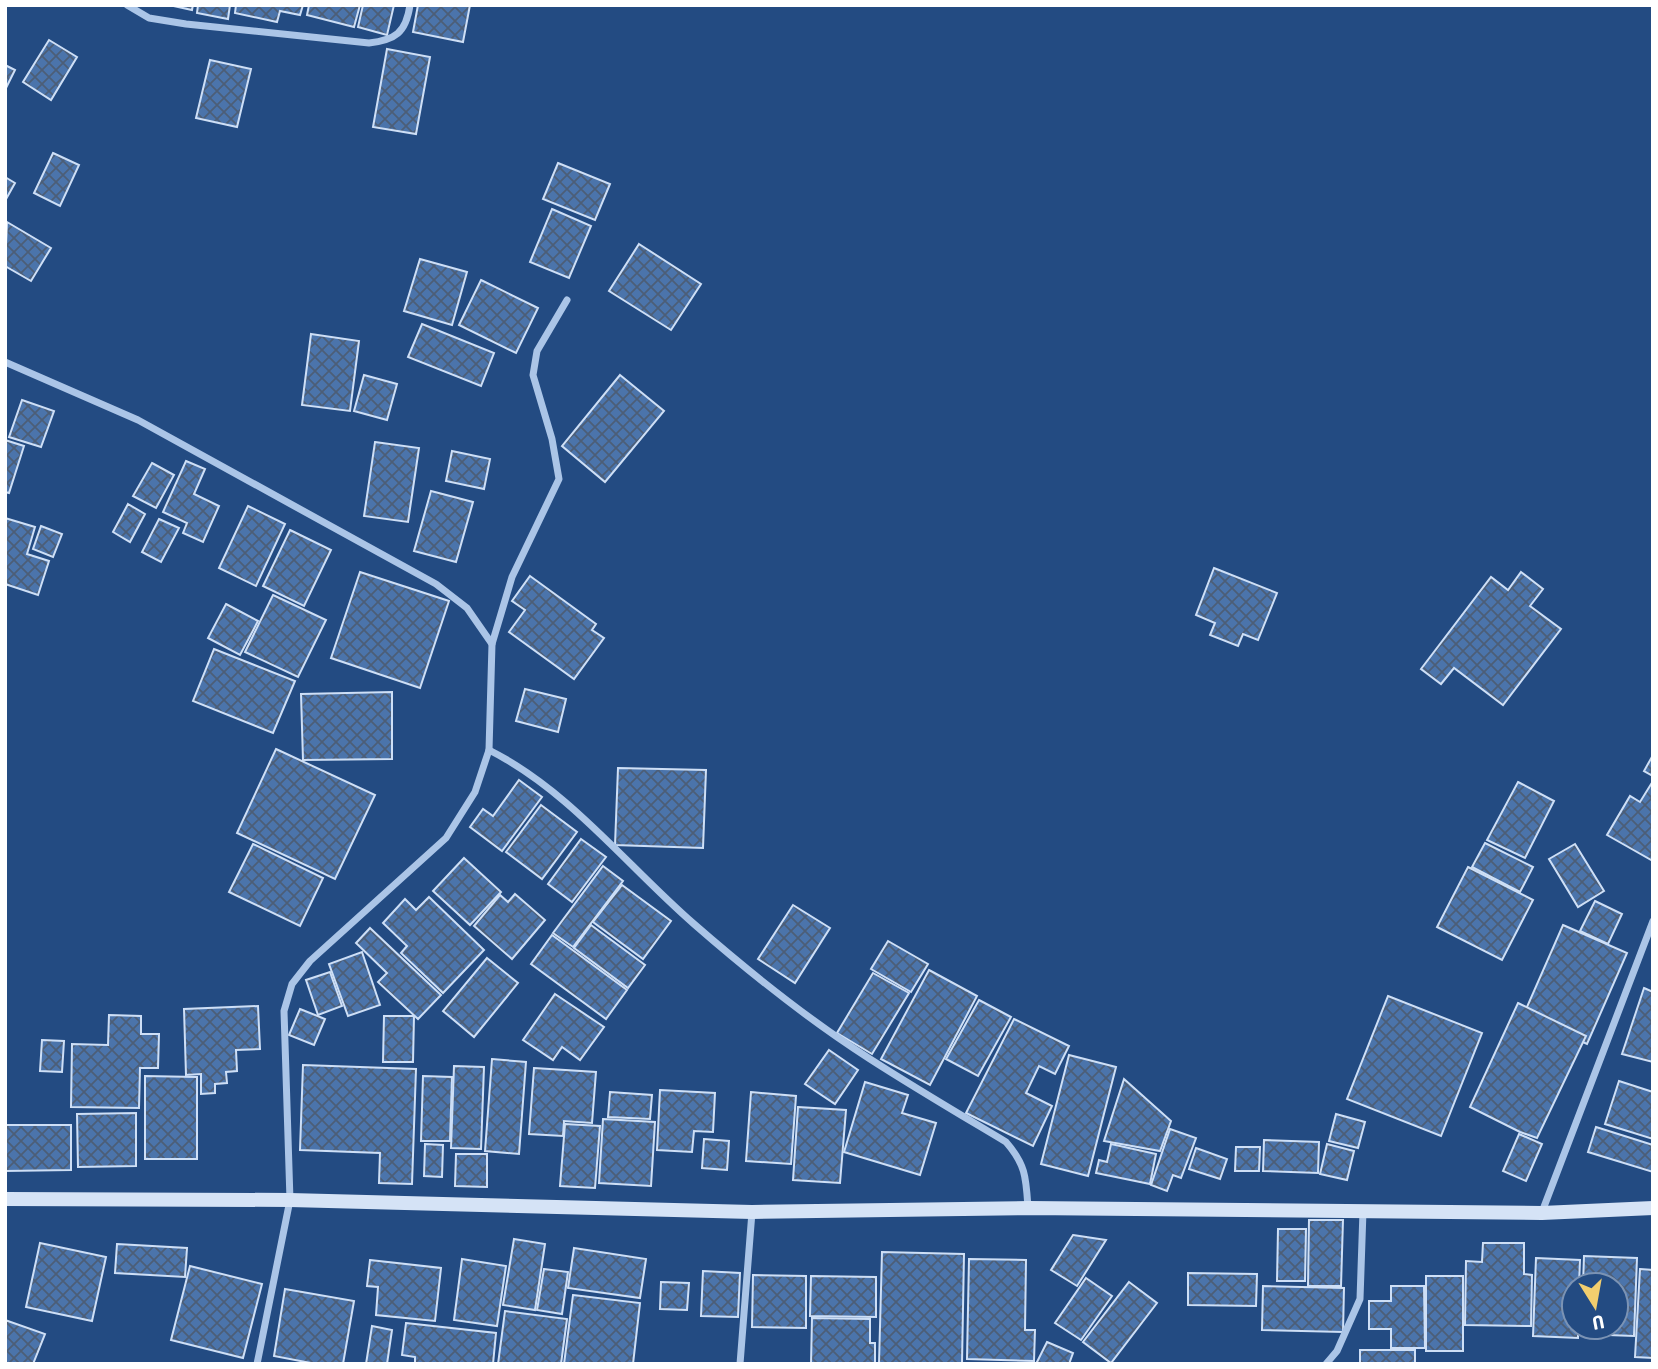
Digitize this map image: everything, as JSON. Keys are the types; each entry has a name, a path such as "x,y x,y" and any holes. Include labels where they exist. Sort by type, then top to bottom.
{"main road":[{"path":"5,1199 290,1200 752,1212 1028,1208 1542,1213 1653,1208"}],"street":[{"path":"127,5 149,18 186,24 369,43 390,40 399,33 409,16 410,5"},
{"path":"257,1364 290,1200 284,1011 292,984 310,961 446,838 475,792 489,750 492,644 512,578 559,480 552,439 533,375 537,351 567,300"},
{"path":"5,362 138,419 436,584 467,608 492,644"},
{"path":"489,750 517,764 552,791 693,924 783,996 868,1058 1006,1142 1019,1157 1025,1172 1028,1208"},
{"path":"1542,1213 1653,921"},
{"path":"1326,1364 1338,1351 1360,1298 1363,1211"},
{"path":"740,1364 752,1212"}],"building":[{"path":"169,5 193,5 192,10"},
{"path":"198,5 230,5 228,19 197,13"},
{"path":"236,5 303,5 300,15 280,11 277,22 235,13"},
{"path":"309,5 360,5 354,27 307,15"},
{"path":"363,5 394,5 387,35 358,27"},
{"path":"418,5 470,5 463,42 413,32"},
{"path":"49,40 77,57 51,100 23,82"},
{"path":"387,49 430,57 416,134 373,127"},
{"path":"210,60 251,69 237,127 196,118"},
{"path":"5,65 15,70 5,90"},
{"path":"53,153 79,165 60,206 34,193"},
{"path":"558,163 610,184 595,220 543,199"},
{"path":"5,177 15,183 5,201"},
{"path":"552,209 591,226 569,278 530,262"},
{"path":"7,222 51,248 31,281 5,266"},
{"path":"639,244 701,284 671,330 609,291"},
{"path":"420,259 467,272 452,325 404,311"},
{"path":"481,280 538,308 516,353 459,325"},
{"path":"422,324 494,353 481,386 408,357"},
{"path":"311,334 359,341 350,411 302,405"},
{"path":"364,375 397,384 387,420 354,411"},
{"path":"620,375 664,411 605,482 562,446"},
{"path":"22,400 54,411 41,447 9,437"},
{"path":"5,440 24,446 9,493 5,492"},
{"path":"375,442 419,448 408,522 364,516"},
{"path":"452,451 490,459 484,489 446,481"},
{"path":"186,461 205,469 194,494 219,506 203,542 183,533 187,523 163,512"},
{"path":"152,463 174,475 156,508 133,496"},
{"path":"431,491 473,502 456,562 414,551"},
{"path":"128,504 145,514 130,542 113,532"},
{"path":"248,506 285,524 256,586 219,568"},
{"path":"5,518 35,527 27,554 49,561 38,595 5,584"},
{"path":"159,519 179,528 161,562 142,552"},
{"path":"41,526 62,534 53,557 33,549"},
{"path":"290,530 331,550 304,606 263,586"},
{"path":"1214,568 1277,593 1258,640 1243,634 1238,646 1210,635 1215,623 1196,615"},
{"path":"360,572 449,601 420,688 331,658"},
{"path":"1521,572 1543,589 1530,606 1561,629 1503,705 1454,668 1441,684 1421,669 1491,577 1508,590"},
{"path":"530,576 596,624 592,630 604,638 574,679 509,632 525,610 512,601"},
{"path":"273,595 326,620 298,677 245,652"},
{"path":"226,604 258,621 240,655 208,638"},
{"path":"214,649 295,681 273,733 193,701"},
{"path":"525,689 566,699 558,732 516,721"},
{"path":"392,692 392,759 303,760 301,694"},
{"path":"276,749 375,795 335,879 237,833"},
{"path":"1653,755 1653,776 1644,771"},
{"path":"618,768 706,770 703,848 615,845"},
{"path":"519,780 542,797 502,851 470,827 483,809 493,816"},
{"path":"1653,781 1653,861 1607,835 1630,796 1640,802"},
{"path":"1518,782 1554,801 1525,858 1487,840"},
{"path":"541,805 577,832 542,879 506,852"},
{"path":"581,839 606,857 572,902 548,884"},
{"path":"1485,843 1533,867 1520,892 1472,867"},
{"path":"253,844 323,878 300,926 229,892"},
{"path":"1575,844 1604,891 1578,907 1549,859"},
{"path":"464,858 501,892 470,925 433,891"},
{"path":"603,866 623,881 573,947 553,933"},
{"path":"1468,867 1533,900 1502,960 1437,927"},
{"path":"622,885 671,921 643,959 593,922"},
{"path":"515,894 545,920 512,959 474,926 500,895 508,902"},
{"path":"429,897 484,950 443,993 401,953 407,946 383,923 405,899 416,910"},
{"path":"1595,901 1622,914 1608,944 1580,931"},
{"path":"793,905 830,928 795,983 758,959"},
{"path":"591,925 645,965 628,988 574,948"},
{"path":"1563,925 1627,953 1587,1044 1523,1016"},
{"path":"370,928 441,995 418,1019 378,982 387,973 356,943"},
{"path":"552,935 627,990 606,1019 531,964"},
{"path":"888,941 928,964 911,992 871,969"},
{"path":"362,952 380,1005 348,1016 329,964"},
{"path":"487,958 518,983 474,1037 443,1011"},
{"path":"929,970 977,996 930,1085 881,1059"},
{"path":"330,972 342,1006 318,1015 306,980"},
{"path":"873,973 909,993 872,1054 837,1033"},
{"path":"1644,988 1653,992 1653,1062 1622,1054"},
{"path":"555,994 604,1027 580,1060 562,1047 553,1060 523,1040"},
{"path":"1388,996 1482,1033 1441,1136 1347,1099"},
{"path":"979,1000 1011,1017 978,1076 946,1059"},
{"path":"1518,1003 1586,1036 1537,1138 1470,1107"},
{"path":"258,1006 260,1049 236,1050 237,1071 226,1072 227,1083 215,1084 215,1093 201,1094 201,1074 186,1075 184,1009"},
{"path":"300,1009 325,1019 314,1045 289,1035"},
{"path":"109,1015 141,1016 141,1034 159,1034 158,1068 140,1068 139,1108 71,1107 72,1044 108,1045"},
{"path":"384,1016 414,1016 413,1062 383,1062"},
{"path":"1014,1019 1069,1046 1055,1074 1039,1066 1026,1093 1052,1106 1033,1146 966,1113"},
{"path":"42,1040 64,1041 62,1072 40,1071"},
{"path":"829,1050 858,1070 835,1104 805,1084"},
{"path":"1069,1055 1116,1067 1088,1176 1041,1164"},
{"path":"492,1059 526,1062 519,1154 485,1151"},
{"path":"303,1065 416,1069 412,1184 379,1183 380,1153 300,1150"},
{"path":"454,1066 484,1067 481,1149 451,1148"},
{"path":"534,1068 596,1072 592,1123 564,1121 563,1136 529,1134"},
{"path":"145,1076 197,1077 197,1159 145,1159"},
{"path":"423,1076 452,1077 450,1141 421,1141"},
{"path":"1124,1079 1171,1121 1160,1151 1104,1141"},
{"path":"1619,1081 1653,1092 1653,1139 1605,1124"},
{"path":"865,1082 908,1095 902,1113 936,1123 920,1175 844,1152"},
{"path":"660,1090 715,1093 713,1132 694,1131 692,1152 657,1150"},
{"path":"610,1092 652,1095 650,1119 608,1117"},
{"path":"751,1092 796,1096 791,1164 746,1161"},
{"path":"798,1107 846,1110 840,1183 793,1180"},
{"path":"136,1113 136,1166 78,1167 77,1114"},
{"path":"1336,1114 1365,1122 1358,1148 1329,1141"},
{"path":"603,1119 655,1122 651,1186 599,1183"},
{"path":"565,1124 600,1126 595,1188 560,1186"},
{"path":"5,1125 71,1125 71,1170 5,1171"},
{"path":"1596,1127 1653,1145 1653,1172 1588,1152"},
{"path":"1170,1129 1196,1138 1181,1178 1173,1175 1167,1191 1151,1185"},
{"path":"1519,1134 1542,1144 1526,1181 1503,1171"},
{"path":"704,1139 729,1141 727,1170 702,1168"},
{"path":"1264,1140 1319,1142 1318,1173 1263,1171"},
{"path":"425,1144 443,1145 442,1177 424,1176"},
{"path":"1111,1144 1156,1154 1150,1184 1096,1173 1099,1160 1107,1162"},
{"path":"1327,1144 1354,1151 1347,1180 1320,1174"},
{"path":"1236,1147 1260,1147 1259,1171 1235,1171"},
{"path":"1196,1148 1227,1159 1220,1179 1189,1169"},
{"path":"456,1154 487,1154 487,1187 455,1186"},
{"path":"1309,1220 1343,1220 1341,1286 1308,1286"},
{"path":"1278,1229 1306,1229 1305,1281 1277,1281"},
{"path":"1073,1235 1106,1240 1077,1286 1051,1270"},
{"path":"514,1239 545,1244 535,1310 503,1305"},
{"path":"40,1243 106,1257 92,1321 26,1307"},
{"path":"1483,1243 1524,1243 1524,1274 1532,1275 1531,1326 1465,1325 1466,1261 1482,1262"},
{"path":"117,1244 187,1248 185,1277 115,1273"},
{"path":"574,1248 646,1259 640,1298 568,1288"},
{"path":"882,1252 964,1254 962,1364 879,1364"},
{"path":"1584,1256 1637,1258 1634,1336 1630,1336 1630,1271 1583,1271"},
{"path":"1536,1258 1580,1260 1580,1271 1560,1271 1560,1337 1533,1336"},
{"path":"462,1259 506,1266 497,1326 454,1320"},
{"path":"969,1259 1026,1260 1025,1330 1035,1330 1034,1361 967,1359"},
{"path":"370,1260 441,1268 435,1321 376,1315 378,1287 367,1286"},
{"path":"190,1266 262,1284 243,1358 171,1340"},
{"path":"544,1269 568,1272 562,1314 537,1310"},
{"path":"1640,1269 1653,1270 1653,1358 1635,1357"},
{"path":"703,1271 740,1273 738,1317 701,1316"},
{"path":"1188,1273 1257,1274 1256,1306 1188,1305"},
{"path":"753,1275 806,1276 806,1328 752,1327"},
{"path":"811,1276 876,1277 876,1317 810,1316"},
{"path":"1426,1276 1463,1276 1463,1351 1426,1351"},
{"path":"1086,1278 1112,1296 1081,1340 1055,1323"},
{"path":"661,1282 689,1283 687,1310 660,1309"},
{"path":"1129,1282 1157,1303 1111,1363 1083,1342"},
{"path":"1263,1286 1344,1288 1343,1332 1262,1330"},
{"path":"1391,1286 1424,1286 1425,1348 1391,1348 1391,1329 1369,1329 1369,1301 1391,1301"},
{"path":"285,1289 354,1301 343,1364 316,1364 274,1356"},
{"path":"573,1295 640,1303 633,1364 564,1364"},
{"path":"505,1311 567,1319 561,1364 498,1364"},
{"path":"812,1318 870,1319 870,1343 875,1343 875,1364 811,1364"},
{"path":"5,1320 45,1334 33,1364 5,1364"},
{"path":"406,1323 496,1333 493,1364 415,1364 415,1357 402,1355"},
{"path":"372,1326 392,1330 387,1364 366,1364"},
{"path":"1047,1342 1073,1353 1069,1364 1036,1364"},
{"path":"1360,1350 1415,1350 1415,1364 1360,1364"}]}
